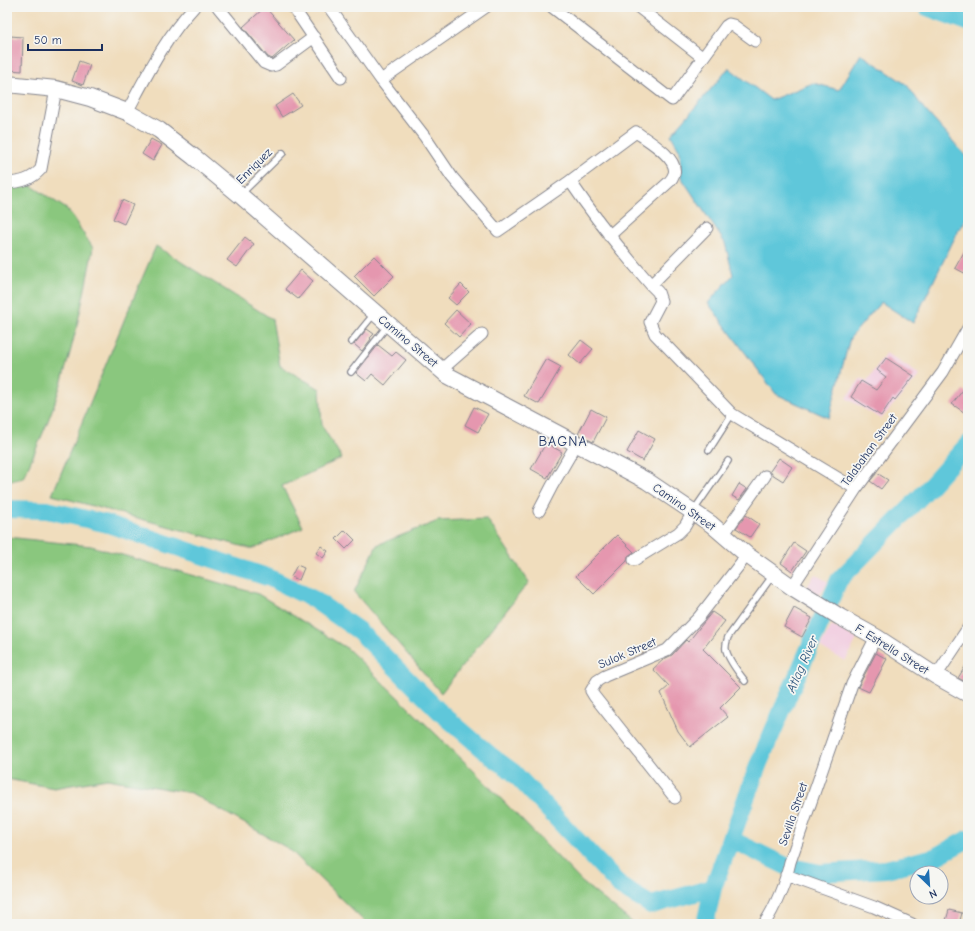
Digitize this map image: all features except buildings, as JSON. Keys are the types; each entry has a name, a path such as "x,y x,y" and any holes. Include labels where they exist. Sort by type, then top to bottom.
{"main road":[{"name":"Camino Street","path":"7,84 56,89 90,98 126,112 165,135 240,195 447,375 647,481 693,512 747,555 792,587 817,602"},
{"name":"F. Estrella Street","path":"817,602 840,617 876,636 936,676 968,694"}],"street":[{"path":"126,112 162,47 194,7"},
{"path":"218,7 264,63 271,66 314,37"},
{"path":"293,7 341,78"},
{"path":"329,7 381,80 421,131 452,177 498,231 570,181 636,132 664,152 675,169 674,175 669,182 610,236"},
{"path":"381,80 486,7"},
{"path":"552,7 672,100 726,26 729,24 733,25 754,41"},
{"path":"638,7 702,57"},
{"path":"7,183 20,182 35,176 41,169 56,89"},
{"path":"570,181 591,213 658,292 661,301 650,322 655,334 732,414 856,489"},
{"path":"651,285 707,228"},
{"name":"Talabahan Street","path":"792,587 856,489 943,372 968,328"},
{"path":"441,370 482,334"},
{"path":"539,510 577,443"},
{"path":"723,535 765,476"},
{"path":"634,560 678,533 685,526 693,512"},
{"name":"Sulok Street","path":"675,798 591,691 597,681 605,676 667,650 699,617 747,555"},
{"path":"936,676 968,628"},
{"name":"Sevilla Street","path":"764,924 788,869 852,684 876,636"},
{"path":"788,869 912,924"}],"lane":[{"name":"Enriquez","path":"240,195 283,153"},
{"path":"351,342 374,313"},
{"path":"351,372 388,325"},
{"path":"709,450 732,414"},
{"path":"693,512 728,461"},
{"path":"744,681 729,657 726,649 726,643 728,636 774,574"}],"shaded area":[{"path":"886,353 920,375 881,419 846,398 861,378 867,381"},
{"path":"815,574 828,582 820,595 807,587"},
{"path":"832,625 857,639 845,661 820,647"}],"green space":[{"path":"7,174 23,180 68,210 93,248 76,327 54,405 23,478 7,482"},
{"path":"156,246 272,319 280,366 320,389 322,426 342,458 282,486 303,527 252,549 52,495"},
{"path":"487,519 529,582 441,693 354,592 377,545 438,521"},
{"path":"7,537 91,546 258,594 348,649 473,770 582,882 634,924 367,924 289,849 191,793 107,779 54,788 7,779"}],"water":[{"path":"861,54 907,85 924,109 968,158 968,216 959,229 913,323 881,302 850,338 829,418 776,394 708,303 733,275 725,243 681,177 680,151 671,135 729,68 771,100 813,83 839,90"}],"waterway":[{"path":"927,7 968,22"},
{"name":"Atlag River","path":"705,924 713,888 759,763 839,580 923,494 968,444"},
{"path":"7,509 47,510 108,524 270,578 313,599 359,631 440,712 491,756 513,772 621,887 651,905 713,888"},
{"path":"730,839 786,866 820,873 886,869 935,857 968,839"}],"district":[{"name":"BAGNA","path":"563,441"}]}
